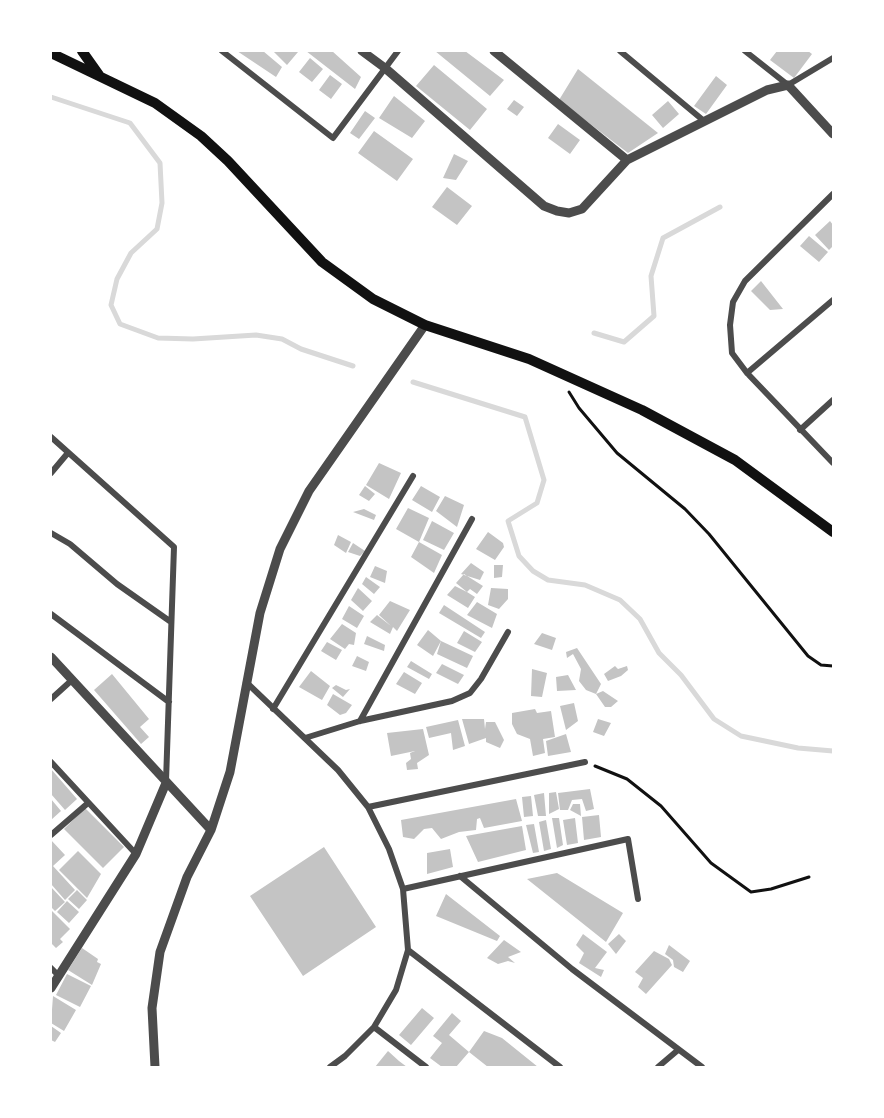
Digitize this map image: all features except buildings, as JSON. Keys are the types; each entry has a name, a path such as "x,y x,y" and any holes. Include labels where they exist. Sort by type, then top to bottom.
{"main road":[{"path":"82,51 99,75"},
{"path":"51,53 155,103 201,136 228,161 322,262 373,298 425,325 488,344 551,369 642,410 735,460 833,532"}],"street":[{"path":"222,51 333,138 398,51"},
{"path":"362,51 385,68 544,206 569,213 582,209 627,160 768,90 788,85 833,58"},
{"path":"494,51 627,160"},
{"path":"620,51 704,121"},
{"path":"745,51 788,85 833,134"},
{"path":"833,194 745,281 733,302 730,325 732,353 747,374 833,463"},
{"path":"747,374 833,300"},
{"path":"155,1067 152,1008 160,952 188,877 211,830 230,772 245,682 279,549 309,491 425,325"},
{"path":"800,430 833,400"},
{"path":"51,437 67,454 174,547 166,783 136,854 55,972 51,988"},
{"path":"51,473 67,454"},
{"path":"273,709 413,476"},
{"path":"360,721 472,519"},
{"path":"51,533 70,544 117,584 171,622"},
{"path":"51,614 169,702"},
{"path":"306,738 360,721 452,701 470,693 481,679 508,632"},
{"path":"51,657 211,830"},
{"path":"51,699 72,680"},
{"path":"245,682 338,770 368,807 389,849 403,889 408,951 396,990 374,1027 345,1056 330,1067"},
{"path":"51,762 136,854"},
{"path":"368,807 585,762"},
{"path":"51,835 88,802"},
{"path":"403,889 628,840 638,899"},
{"path":"460,876 572,969 702,1067"},
{"path":"408,951 560,1067"},
{"path":"374,1027 426,1067"},
{"path":"658,1067 678,1050"}],"path":[{"path":"551,369 579,408 617,453 685,509 709,534 808,656 821,665 833,666"},
{"path":"585,762 627,779 661,806 711,863 751,892 771,889 809,877"}],"waterway":[{"path":"51,97 130,123 160,163 162,203 157,229 131,253 117,279 111,305 120,324 158,338 193,339 256,335 282,339 301,349 353,366"},
{"path":"594,333 624,342 654,316 651,276 663,238 720,207"},
{"path":"413,382 525,417 544,480 537,503 508,521 519,556 533,571 548,580 585,585 620,600 640,619 659,653 681,675 714,719 741,736 798,748 833,751"}]}
